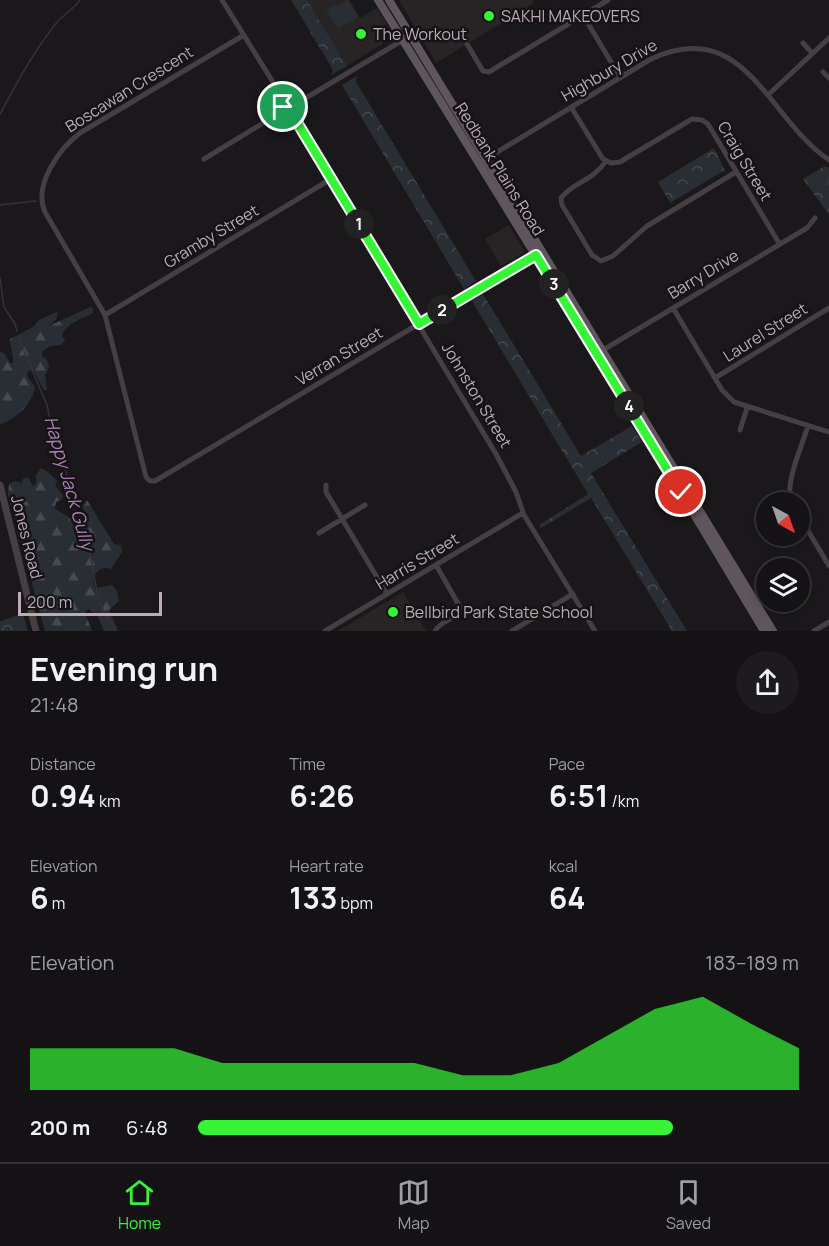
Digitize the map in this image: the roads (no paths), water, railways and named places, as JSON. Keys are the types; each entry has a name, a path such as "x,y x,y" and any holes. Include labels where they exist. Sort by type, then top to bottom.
{"main road":[{"name":"Redbank Plains Road","path":"378,0 407,38 483,161 764,631"},
{"name":"Redbank Plains Road","path":"389,0 420,61 419,66 483,161"},
{"name":"Redbank Plains Road","path":"539,253 603,350 774,631"}],"street":[{"path":"222,0 286,104"},
{"path":"467,45 483,71 489,72 608,0"},
{"path":"583,15 621,77"},
{"name":"Boscawan Crescent","path":"150,481 146,477 105,315 42,204 41,194 54,165 68,142 244,35"},
{"path":"286,104 294,105 407,38"},
{"path":"768,95 829,38"},
{"path":"803,44 812,53"},
{"name":"Highbury Drive","path":"483,161 651,59 674,50 689,48 707,49 733,59 752,76 806,141 829,160"},
{"path":"823,72 829,78"},
{"path":"204,159 283,111 286,104"},
{"path":"283,111 292,114 295,110 294,105"},
{"path":"571,107 606,161 596,175 565,193 561,198 562,205 592,255 602,261 613,256 648,226 736,172"},
{"name":"Johnston Street","path":"292,114 508,475 523,513 595,631"},
{"name":"Craig Street","path":"606,161 620,162 692,119 702,120 708,124 779,243"},
{"name":"Gramby Street","path":"105,315 331,179"},
{"name":"Barry Drive","path":"603,350 807,228 815,218"},
{"name":"Verran Street","path":"150,481 166,475 539,253"},
{"path":"673,308 715,378 734,402 747,408 829,432"},
{"name":"Laurel Street","path":"715,378 829,308"},
{"path":"740,430 747,408"},
{"path":"790,492 808,426"},
{"name":"Jones Road","path":"0,485 36,631"},
{"path":"326,485 326,492 387,594"},
{"path":"319,533 365,505"},
{"name":"Harris Street","path":"325,631 523,513"},
{"path":"810,534 829,566"},
{"path":"435,631 437,627 458,613 460,607 436,565"},
{"path":"512,631 573,594"},
{"path":"814,631 829,622"}],"waterway":[{"name":"Happy Jack Gully","path":"0,114 46,37 57,22 80,0"},
{"path":"828,179 829,184"},
{"path":"0,205 36,201"},
{"name":"Happy Jack Gully","path":"0,278 4,307 17,331"},
{"name":"Happy Jack Gully","path":"18,337 47,405 55,443 84,521 98,597 115,631"}],"place":[{"name":"SAKHI MAKEOVERS","path":"489,16"},
{"name":"The Workout","path":"361,34"},
{"name":"Bellbird Park State School","path":"393,612"}]}
